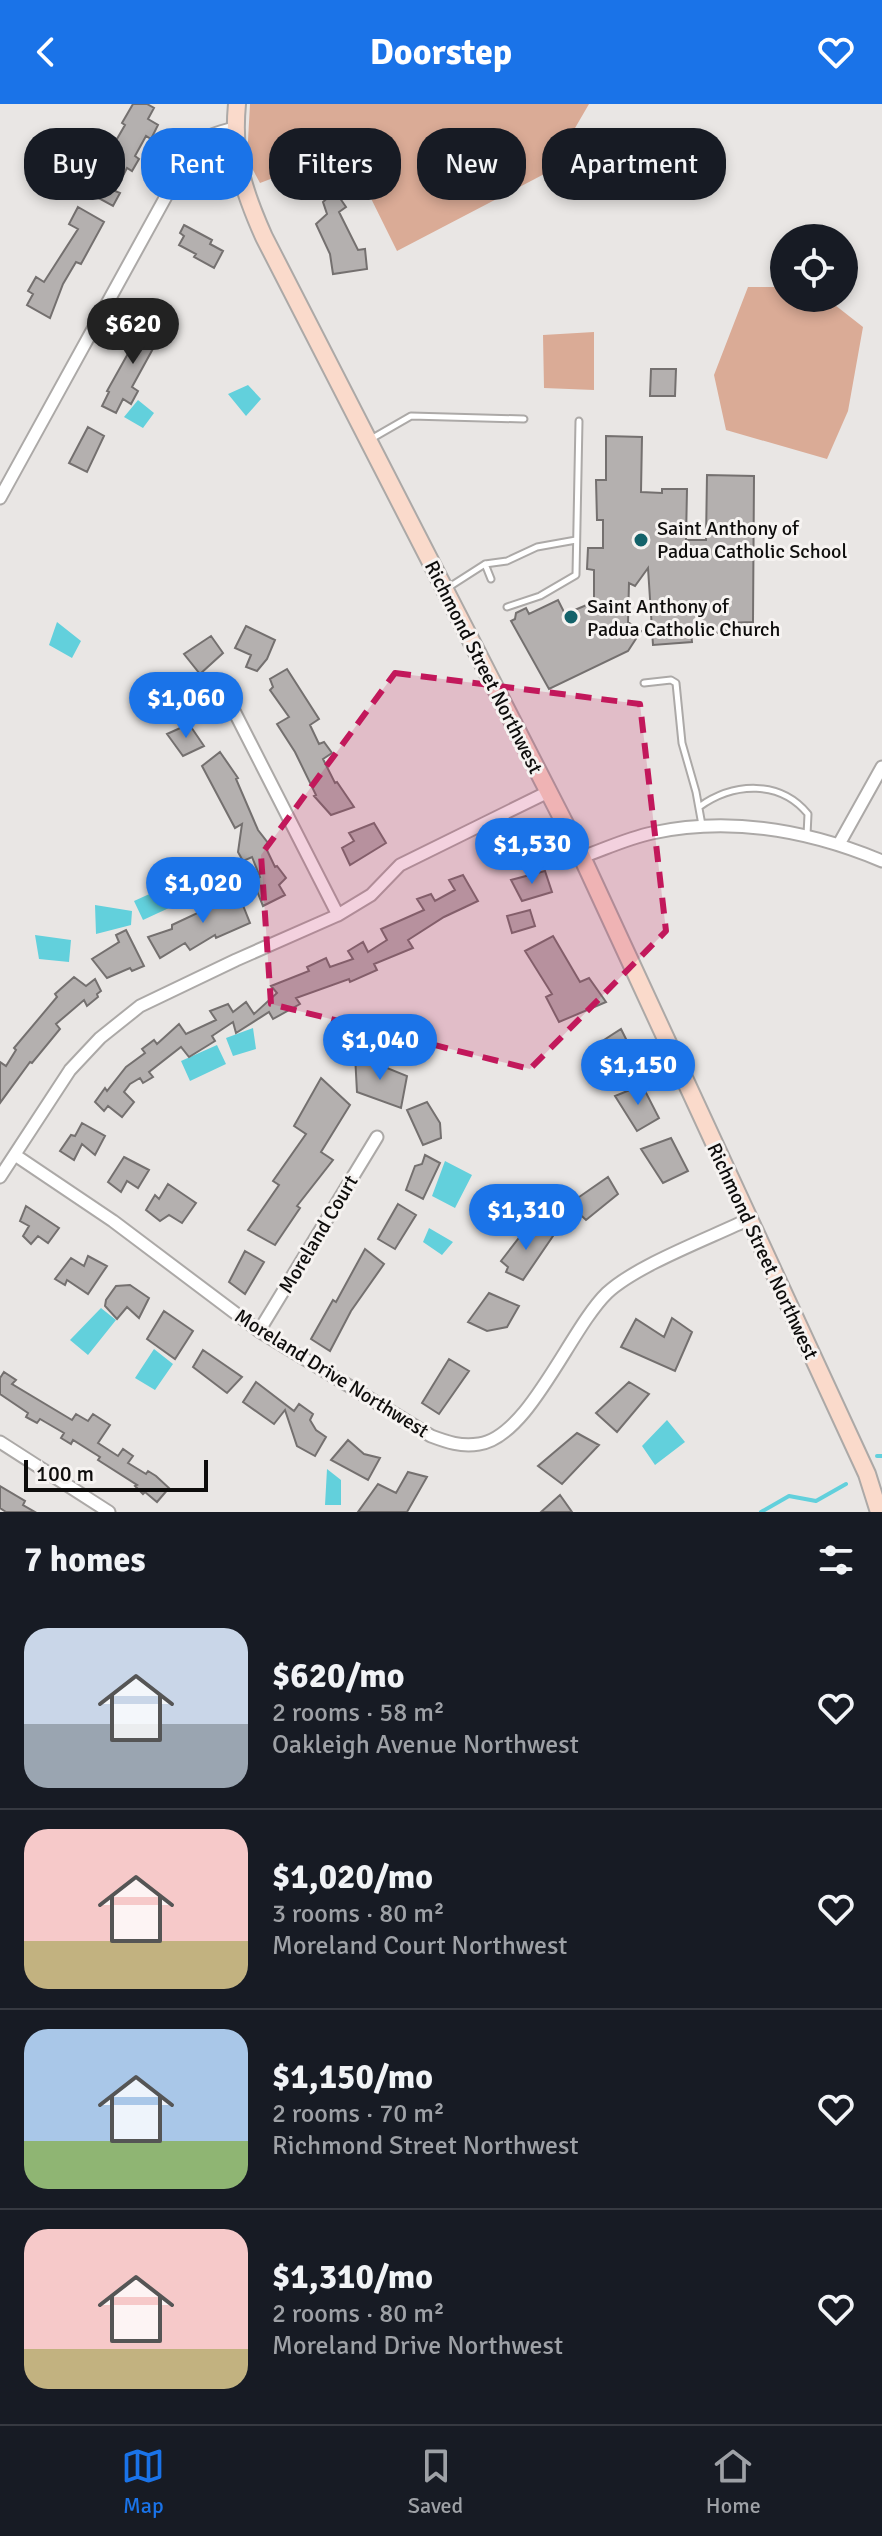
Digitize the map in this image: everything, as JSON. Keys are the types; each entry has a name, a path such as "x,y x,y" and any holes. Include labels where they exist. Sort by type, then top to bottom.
{"street":[{"name":"Richmond Street Northwest","path":"236,128 237,104"},
{"path":"0,498 164,200"},
{"name":"Richmond Street Northwest","path":"247,200 582,857 867,1474 879,1512"},
{"path":"230,703 338,915"},
{"path":"839,844 882,767"},
{"path":"0,1177 70,1070 100,1038 140,1006 338,915 371,895 400,865 548,792"},
{"path":"582,857 650,833 702,826 767,827 839,844 882,861"},
{"name":"Moreland Court","path":"259,1331 377,1137"},
{"name":"Moreland Drive Northwest","path":"15,1155 113,1221 259,1331 431,1436 457,1445 481,1444 501,1437 524,1414 585,1320 608,1292 663,1259 749,1219"},
{"path":"0,1442 109,1512"}],"lane":[{"path":"369,441 411,416 524,419"},
{"path":"507,607 540,596 574,579 577,572 579,421"},
{"path":"445,589 485,564 507,561 537,547 576,540"},
{"path":"485,564 491,579"},
{"path":"644,683 671,680 676,683 682,743 702,826"},
{"path":"699,807 723,793 755,787 768,788 779,791 804,809 808,814 807,835"}],"highlighted area":[{"path":"395,673 640,704 666,931 530,1069 271,1004 261,855"}],"shaded area":[{"path":"250,104 589,104 575,128 542,128 542,175 526,184 526,128 417,128 417,200 495,200 397,251 372,200 401,200 401,128 269,128 269,180 260,183 253,170 253,128 249,128"},
{"path":"748,287 770,287 770,312 844,312 863,327 848,411 827,459 726,430 714,375"},
{"path":"594,332 594,390 544,388 543,335"}],"water":[{"path":"248,385 261,399 246,416 228,394"},
{"path":"138,400 154,413 143,428 124,417"},
{"path":"57,622 81,641 72,658 49,645"},
{"path":"176,882 184,901 143,920 134,901"},
{"path":"95,905 132,911 131,925 96,934"},
{"path":"35,935 71,940 69,962 39,959"},
{"path":"253,1028 256,1049 233,1056 226,1038"},
{"path":"217,1045 226,1064 190,1081 181,1061"},
{"path":"445,1161 472,1175 455,1208 432,1196"},
{"path":"429,1228 453,1242 442,1255 423,1242"},
{"path":"101,1308 116,1320 88,1355 70,1340"},
{"path":"154,1349 173,1364 155,1390 135,1378"},
{"path":"667,1420 685,1442 655,1465 642,1446"},
{"path":"327,1469 341,1480 341,1505 325,1505"}],"building":[{"path":"133,104 147,104 154,108 148,119 158,125 156,128 141,128 141,145 135,156 139,159 132,171 127,168 125,172 125,125 122,123"},
{"path":"102,200 116,200 113,206"},
{"path":"341,200 346,207 339,212 358,250 365,249 367,269 333,274 330,254 316,224 327,214 323,202"},
{"path":"78,207 104,222 81,264 76,262 63,284 50,318 27,305 33,294 28,291 36,277 44,282 78,229 69,224"},
{"path":"184,225 212,240 210,244 223,251 214,268 179,245 184,236 180,233"},
{"path":"149,316 166,325 132,387 138,391 131,404 123,399 116,413 102,406 107,391"},
{"path":"651,369 676,369 675,396 650,396"},
{"path":"88,427 104,436 87,472 69,463"},
{"name":"Saint Anthony of Padua Catholic School","path":"606,436 642,437 641,492 687,489 686,540 706,540 707,475 754,476 753,622 726,623 726,633 691,632 692,642 653,645 648,568 635,586 629,583 628,622 641,631 628,651 549,689 511,621 516,613 526,608 529,614 558,600 565,614 594,602 594,570 587,569 588,548 603,548 603,520 597,520 596,480 606,480"},
{"path":"246,626 275,640 267,659 257,671 246,667 251,655 235,648"},
{"path":"211,636 223,653 200,674 184,654"},
{"path":"287,669 319,719 310,725 319,744 324,742 332,753 323,759 335,783 354,807 331,815 314,796 295,752 277,724 289,717 270,690 273,687 270,679"},
{"path":"162,680 190,688 183,715 159,711"},
{"path":"189,724 204,746 183,756 167,734"},
{"path":"220,752 238,778 258,830 268,843 265,846 275,867 286,878 279,885 285,895 263,906 257,891 247,885 260,877 252,857 243,861 238,852 242,824 235,828 202,766"},
{"path":"374,823 386,843 350,865 342,848 354,841 349,833"},
{"path":"545,871 552,892 522,901 511,880"},
{"path":"463,875 478,901 444,917 408,940 413,948 374,964 377,970 350,982 349,979 296,998 300,1004 273,1019 269,1012 236,1033 233,1022 212,1036 215,1041 189,1057 181,1047 149,1072 153,1077 143,1083 140,1078 130,1084 124,1092 134,1102 122,1117 108,1106 104,1111 95,1102 126,1067 145,1053 142,1049 154,1040 157,1044 179,1024 186,1034 216,1020 210,1011 228,1004 233,1012 246,1002 254,1014 277,993 271,986 309,971 307,967 326,958 330,967 353,959 348,951 363,942 368,952 387,940 381,929 424,910 417,899 431,894 435,901 455,890 449,880"},
{"path":"236,888 250,923 216,938 215,935 190,950 185,943 160,958 148,937 172,929 172,925 202,911"},
{"path":"530,910 535,926 512,933 507,916"},
{"path":"126,930 144,966 132,971 130,968 107,978 92,959 119,942 116,935"},
{"path":"553,936 580,982 589,978 606,1002 559,1022 546,997 552,994 525,951"},
{"path":"74,977 86,986 95,979 101,991 98,997 87,1006 84,1000 56,1024 60,1029 30,1062 0,1103 0,1062 6,1066 16,1050 14,1048 57,997 55,994"},
{"path":"621,1029 638,1063 608,1077 593,1047"},
{"path":"355,1055 407,1076 401,1108 357,1092"},
{"path":"321,1078 350,1105 321,1152 333,1160 297,1206 300,1208 275,1245 248,1230 279,1185 273,1181 306,1134 294,1126"},
{"path":"642,1085 659,1118 637,1131 615,1096"},
{"path":"427,1102 440,1123 441,1138 423,1145 407,1110"},
{"path":"82,1123 105,1136 95,1155 82,1144 74,1160 60,1151 71,1135 75,1136"},
{"path":"671,1138 688,1171 663,1183 641,1149"},
{"path":"425,1155 440,1163 423,1199 406,1190 415,1166 422,1164"},
{"path":"124,1157 149,1170 138,1188 127,1181 121,1192 108,1182"},
{"path":"608,1177 618,1194 586,1220 569,1204"},
{"path":"168,1184 196,1203 182,1223 169,1215 160,1221 146,1210 155,1195 159,1199"},
{"path":"398,1204 416,1215 395,1249 378,1239"},
{"path":"26,1206 59,1228 48,1243 38,1236 31,1244 23,1236 29,1226 20,1221"},
{"path":"538,1225 553,1236 523,1280 506,1272 508,1267 501,1261 525,1230 532,1233"},
{"path":"365,1249 384,1264 351,1311 330,1351 311,1339 333,1300 336,1302"},
{"path":"245,1251 264,1262 245,1294 229,1282"},
{"path":"88,1256 107,1266 88,1294 67,1280 65,1285 55,1279 71,1258 84,1266"},
{"path":"130,1285 149,1298 139,1318 127,1307 117,1319 105,1306 106,1300 116,1286"},
{"path":"489,1293 519,1306 507,1327 487,1331 468,1322"},
{"path":"164,1311 193,1331 175,1359 147,1339"},
{"path":"672,1318 692,1332 675,1371 621,1347 636,1319 664,1337"},
{"path":"203,1350 242,1377 227,1393 193,1367"},
{"path":"449,1359 469,1371 439,1414 422,1403"},
{"path":"4,1372 16,1380 12,1384 72,1420 76,1414 88,1421 93,1414 110,1425 98,1443 118,1456 123,1449 133,1456 128,1463 146,1474 148,1471 169,1488 157,1502 98,1460 100,1457 73,1440 71,1444 61,1438 64,1433 40,1419 37,1423 26,1417 28,1413 0,1394 0,1378"},
{"path":"256,1382 294,1411 299,1404 313,1414 310,1420 316,1430 326,1437 315,1456 297,1446 285,1410 274,1424 243,1402"},
{"path":"629,1382 649,1394 617,1432 596,1413"},
{"path":"577,1433 599,1445 562,1484 538,1466"},
{"path":"348,1440 364,1454 380,1458 368,1480 331,1460"},
{"path":"408,1472 427,1477 407,1512 358,1512 378,1484 396,1493"},
{"path":"0,1486 25,1501 23,1505 35,1512 6,1512 0,1508"},
{"path":"560,1495 572,1512 541,1512"}],"waterway":[{"path":"877,1456 882,1456"},
{"path":"761,1512 789,1496 816,1501 846,1484"}],"place":[{"name":"Saint Anthony of Padua Catholic School","path":"641,540"},
{"name":"Saint Anthony of Padua Catholic Church","path":"571,617"}]}
